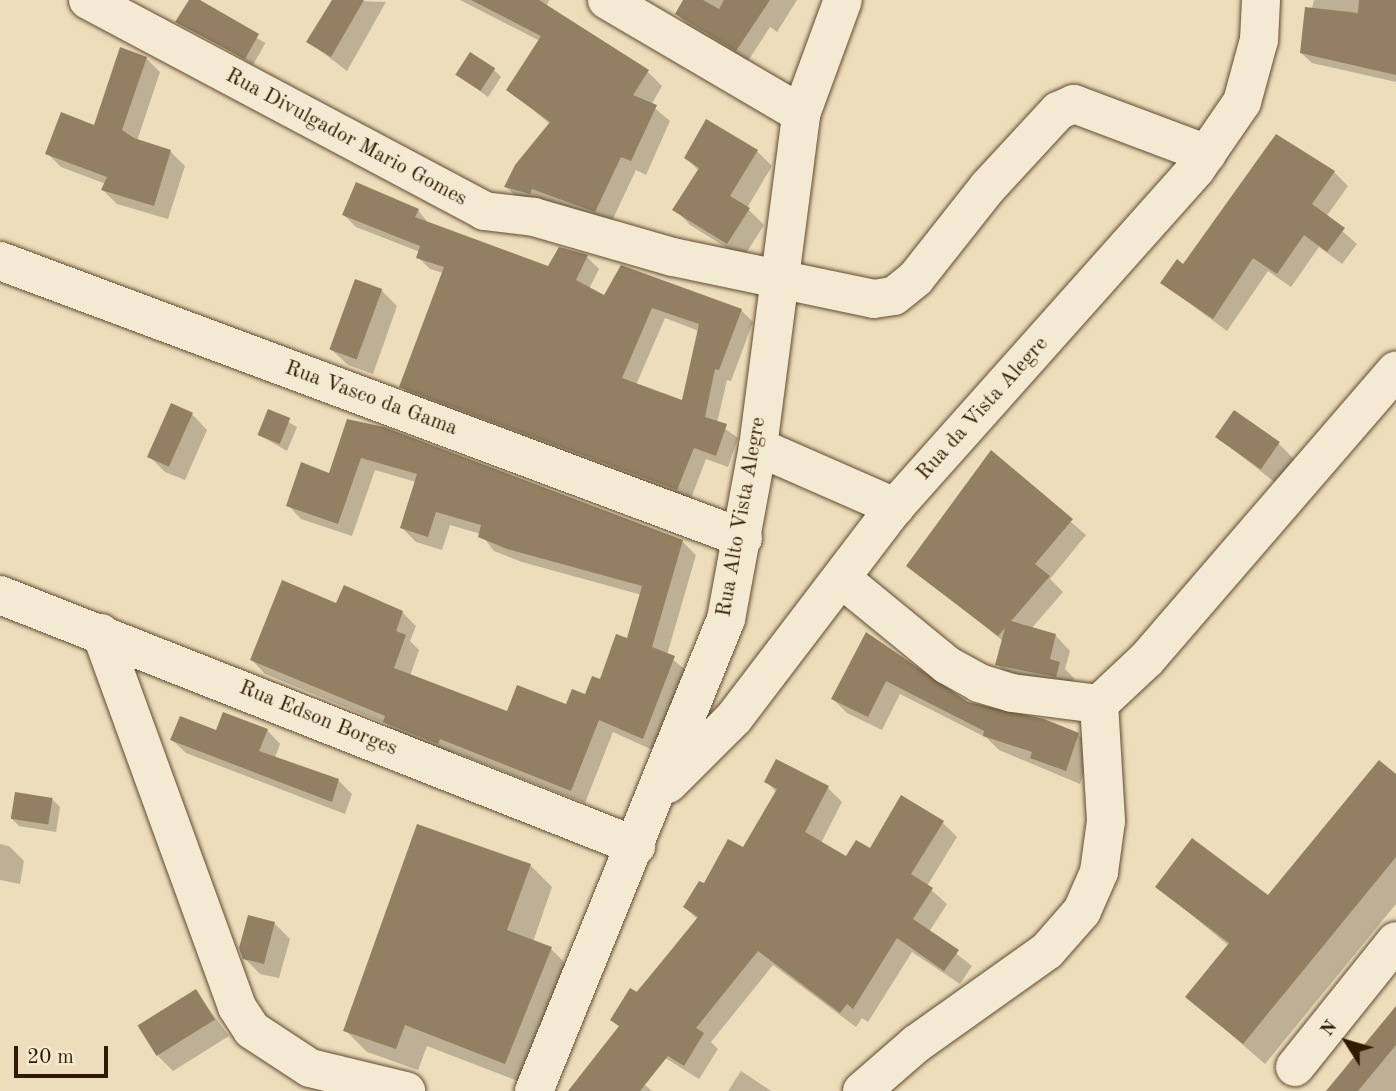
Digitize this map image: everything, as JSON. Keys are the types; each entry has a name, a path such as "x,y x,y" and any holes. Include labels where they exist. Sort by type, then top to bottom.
{"street":[{"name":"Rua Divulgador Mario Gomes","path":"88,0 289,103 394,166 475,207 577,227 673,257 780,283 874,299 894,296 916,278 1023,148 1058,111 1074,104 1207,154"},
{"path":"607,0 801,114"},
{"name":"Rua Alto Vista Alegre","path":"534,1091 657,795 726,619 758,447 801,114 843,0"},
{"name":"Rua da Vista Alegre","path":"657,795 734,718 895,507 1118,260 1207,154 1242,102 1259,40 1261,0"},
{"name":"Rua Vasco da Gama","path":"0,261 743,538"},
{"path":"1099,704 1147,659 1396,370"},
{"path":"758,447 895,507"},
{"path":"842,579 947,666 979,683 1012,693 1099,704"},
{"name":"Rua Edson Borges","path":"0,594 636,846"},
{"path":"102,633 237,1007 252,1030 310,1068 406,1091"},
{"path":"862,1091 916,1044 1047,951 1082,911 1099,872 1106,821 1099,704"},
{"path":"1296,1068 1396,941"}],"building":[{"path":"189,0 200,0 259,34 245,59 175,22"},
{"path":"332,0 364,0 331,57 306,42"},
{"path":"471,0 539,0 649,70 633,95 657,105 631,161 621,157 595,212 532,189 530,194 504,187 515,165 550,122 506,90 541,36"},
{"path":"683,0 703,0 719,9 724,0 770,0 736,51 675,14"},
{"path":"1359,0 1396,0 1396,75 1300,53 1305,7 1358,13"},
{"path":"120,47 147,57 122,130 134,138 171,150 154,206 101,190 107,177 45,154 61,112 94,125"},
{"path":"470,52 495,68 480,91 455,75"},
{"path":"706,119 758,150 730,196 750,208 727,244 672,210 699,168 684,158"},
{"path":"1276,134 1335,171 1312,204 1345,228 1327,252 1304,235 1277,274 1253,258 1213,319 1160,283 1177,259 1183,264"},
{"path":"356,182 419,209 415,217 548,266 559,247 588,255 576,280 604,295 621,265 742,309 719,370 715,369 705,417 727,424 716,456 694,448 677,490 399,387 444,267 416,258 420,246 342,215","holes":["652,308 699,324 682,400 622,378"]},
{"path":"355,279 382,289 357,359 329,349"},
{"path":"171,403 193,413 169,467 147,457"},
{"path":"268,409 290,418 280,444 258,435"},
{"path":"1234,410 1280,442 1261,469 1215,437"},
{"path":"347,419 384,427 683,540 652,647 675,656 643,739 599,720 571,791 440,739 438,744 383,722 385,716 250,660 282,580 336,603 344,585 403,611 396,631 406,635 394,668 507,711 517,685 566,704 572,689 585,694 592,676 600,679 616,634 627,638 642,586 507,549 478,537 481,525 436,512 428,537 400,528 417,474 361,458 338,524 286,506 301,462 329,473"},
{"path":"991,450 1073,519 1035,564 1050,576 1011,621 1056,634 1050,659 1060,662 1056,677 995,665 1005,628 998,636 906,566"},
{"path":"866,632 968,702 1044,719 1079,733 1066,771 1030,758 1032,752 983,736 984,731 886,681 868,717 831,699"},
{"path":"223,712 268,729 259,751 339,779 332,802 170,740 180,716 216,730"},
{"path":"776,759 829,786 805,832 846,856 856,840 870,848 901,795 944,821 911,874 933,888 913,919 959,950 944,971 897,938 853,1009 847,1004 840,1013 758,951 696,1028 704,1033 684,1066 668,1056 640,1091 568,1091 619,1026 610,1020 630,988 637,992 698,917 683,907 699,881 704,883 728,839 743,847 777,789 764,782"},
{"path":"1379,760 1396,774 1396,857 1243,1044 1185,997 1229,943 1155,887 1192,838 1268,895"},
{"path":"15,792 53,798 48,825 11,819"},
{"path":"417,824 531,864 507,930 552,947 505,1064 405,1025 396,1049 343,1031"},
{"path":"248,915 275,922 264,964 243,959 239,948"},
{"path":"196,989 215,1020 157,1056 137,1026"},
{"path":"1396,1006 1396,1045 1358,1091 1326,1091"}]}
